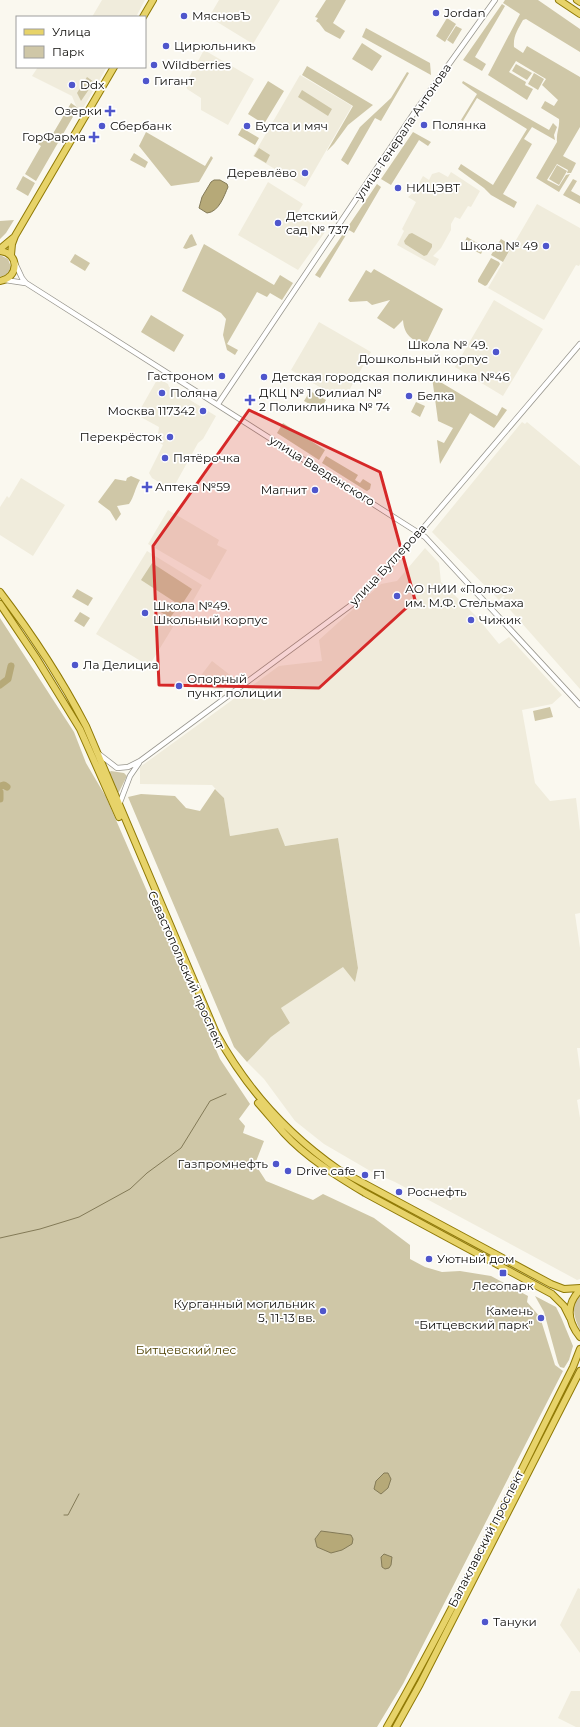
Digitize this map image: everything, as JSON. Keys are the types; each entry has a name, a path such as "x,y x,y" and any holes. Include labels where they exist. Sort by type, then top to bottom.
{"main road":[{"path":"144,16 153,0"},
{"path":"559,0 580,14"},
{"path":"1,281 14,272 15,263 11,255 12,244 15,236 113,68"},
{"path":"11,255 0,250 15,236"},
{"name":"Севастопольский проспект","path":"0,592 76,707 97,751 216,1033 226,1053 250,1088 279,1120 318,1156 368,1187 551,1284 564,1289 580,1289"},
{"name":"Севастопольский проспект","path":"0,604 68,709 90,750 214,1036 223,1054 247,1090 285,1134 312,1158 340,1178 552,1294 564,1306 580,1337"},
{"path":"570,1318 573,1297 580,1289"},
{"name":"Балаклавский проспект","path":"388,1727 414,1680 570,1373 580,1349"},
{"name":"Балаклавский проспект","path":"396,1727 420,1684 580,1371"}],"street":[{"name":"улица Генерала Антонова","path":"218,404 414,113 495,0"},
{"name":"улица Введенского","path":"15,263 26,283 419,533 580,705"},
{"name":"улица Введенского","path":"1,281 26,283"},
{"name":"улица Бутлерова","path":"97,751 106,761 117,768 128,767 140,761 362,597 419,533 580,344"},
{"path":"50,681 56,682 57,677"},
{"name":"улица Бутлерова","path":"119,806 130,776 140,761"},
{"path":"414,1680 415,1685 420,1684"}],"highlighted area":[{"path":"249,410 380,472 415,600 319,688 159,685 153,546"}],"shaded area":[{"path":"102,0 145,0 137,16 93,16"},
{"path":"219,0 280,0 253,44 209,17"},
{"path":"204,50 254,79 228,125 201,110 201,98 187,89 186,83"},
{"path":"37,68 106,68 82,110 76,106 72,96 32,76"},
{"path":"300,75 352,106 305,187 253,156"},
{"path":"439,172 448,177 451,172 480,191 471,207 468,206 460,219 455,217 451,224 451,230 441,248 433,256 439,259 435,266 397,245 404,231 402,229 416,202 408,197 414,192 423,176 429,180 432,174"},
{"path":"214,180 220,180 227,184 228,187 218,207 207,213 199,208 202,197 211,182"},
{"name":"Детский сад № 737","path":"268,182 303,204 297,214 325,232 298,270 238,235"},
{"name":"Школа № 49","path":"537,204 580,228 580,264 579,266 576,265 544,320 488,288"},
{"name":"Школа № 49. Дошкольный корпус","path":"494,300 543,329 503,396 455,367"},
{"name":"Школа № 49. Дошкольный корпус","path":"319,322 371,352 343,401 291,370"},
{"path":"158,378 168,384 169,387 216,416 203,439 198,443 172,490 152,478 149,473 163,445 157,441 159,427 137,415"},
{"path":"522,422 525,424 527,422 580,466 580,689 505,604 507,602 503,599 505,597 503,596 499,600 432,532"},
{"path":"21,478 65,505 33,556 0,535 0,507 7,496 9,498"},
{"path":"168,510 219,540 217,545 227,550 210,580 148,544"},
{"path":"425,548 439,563 441,582 476,616 499,644 509,637 562,695 552,704 522,710 535,783 550,801 576,798 580,831 580,913 575,914 580,948 580,1048 577,1048 580,1069 580,1099 577,1100 580,1118 580,1279 577,1280 395,1182 372,1172 324,1144 295,1121 264,1079 247,1062 271,1037 290,1023 281,1008 343,966 355,981 358,968 338,838 284,846 278,828 230,836 224,798 212,785 140,784 140,767 279,666 322,661 319,640 381,584 397,581"},
{"name":"Школа №49. Школьный корпус","path":"147,551 202,585 190,606 187,604 149,666 96,634"},
{"path":"212,661 234,678 219,693 199,678"},
{"path":"384,1473 388,1473 391,1479 388,1488 381,1494 374,1489 376,1481"},
{"path":"321,1531 351,1535 353,1539 352,1544 342,1550 331,1553 317,1547 315,1539"},
{"path":"384,1554 392,1557 391,1565 389,1568 385,1569 382,1567 381,1557"},
{"path":"578,1588 580,1589 580,1653 560,1625"},
{"path":"571,1691 580,1691 580,1727 576,1727 558,1718"}],"green space":[{"path":"326,0 346,0 333,23 345,31 340,39 325,31 316,21 318,18 315,17"},
{"path":"505,0 538,0 580,29 580,52 526,19 523,20 514,39 514,47 523,53 527,46 580,77 580,127 563,156 576,163 571,173 567,173 568,170 557,164 547,180 559,186 566,175 570,174 559,192 536,178 557,142 559,125 559,119 541,108 545,101 554,106 558,100 542,85 546,79 516,61 509,72 526,82 525,85 533,89 527,100 488,75 520,14 503,3"},
{"path":"502,4 505,6 475,57 486,64 482,71 463,60"},
{"path":"447,18 456,24 445,42 436,36"},
{"path":"456,26 462,29 453,44 447,40"},
{"path":"366,28 430,63 431,75 362,37"},
{"path":"362,43 382,56 372,71 352,59"},
{"path":"516,64 532,73 527,80 512,71"},
{"path":"307,66 373,105 348,125 327,151 353,106 302,75"},
{"path":"407,72 409,73 381,121 375,118 348,165 341,160 360,127 391,98"},
{"path":"534,73 544,79 538,90 528,84"},
{"path":"87,77 94,82 81,101 77,93"},
{"path":"268,81 284,91 264,124 248,114"},
{"path":"463,81 549,130 553,123 557,127 554,135 555,140 532,127 524,139 532,144 503,194 517,202 514,208 491,195 458,169 461,164 493,185 527,129 477,98 463,121 461,120 477,94 462,83"},
{"path":"302,90 332,109 328,116 298,97"},
{"path":"71,103 78,108 36,181 25,174 41,146 32,140 35,135 48,142"},
{"path":"242,128 259,138 255,145 238,135"},
{"path":"146,132 205,166 211,156 213,158 199,182 171,186 139,146"},
{"path":"413,132 431,142 428,146 419,140 391,185 381,179"},
{"path":"259,148 270,155 266,163 254,156"},
{"path":"134,153 148,162 145,168 130,160"},
{"path":"557,165 567,171 559,185 549,179"},
{"path":"23,176 35,183 28,196 16,189"},
{"path":"573,179 577,181 571,191 580,196 580,204 563,195"},
{"path":"377,184 381,187 354,233 349,230 320,278 315,275"},
{"path":"14,220 6,233 0,239 0,221"},
{"path":"412,233 432,244 432,247 427,255 424,256 405,244 404,241 409,234"},
{"path":"192,234 197,245 186,249 183,248 190,235"},
{"path":"467,237 484,247 481,254 463,245"},
{"path":"501,239 512,246 503,262 491,255"},
{"path":"204,244 274,285 280,275 293,283 282,300 270,293 267,297 257,292 227,344 238,350 235,355 227,350 223,335 226,319 221,313 182,291"},
{"path":"75,254 90,263 85,271 70,262"},
{"path":"0,255 8,259 11,267 7,274 0,277"},
{"path":"491,258 500,264 485,286 478,282 478,280"},
{"path":"374,269 443,309 425,346 407,334 403,320 394,329 377,318 390,300 372,305 367,301 350,302 348,300 366,270 371,273"},
{"path":"151,315 184,335 174,352 141,332"},
{"path":"432,377 497,416 502,407 507,410 494,428 470,413 440,464 437,440 444,443 453,428 438,421"},
{"path":"310,391 326,400 320,410 304,401"},
{"path":"416,402 425,406 420,417 411,412"},
{"path":"283,423 325,450 319,460 277,433"},
{"path":"326,456 358,475 355,480 360,483 363,479 371,484 370,489 367,491 365,490 322,463"},
{"path":"131,476 140,480 129,504 117,506 121,514 116,521 110,511 98,502 115,479 126,481 127,478"},
{"path":"152,563 192,589 181,606 141,580"},
{"path":"77,589 93,598 88,606 72,597"},
{"path":"160,601 175,611 170,618 156,609"},
{"path":"80,612 90,618 84,627 74,621"},
{"name":"Битцевский лес","path":"0,618 74,732 86,763 106,797 220,1059 250,1104 239,1119 245,1126 243,1133 264,1141 255,1164 266,1181 313,1200 323,1194 374,1218 410,1245 410,1259 425,1267 442,1272 460,1271 491,1276 528,1296 527,1302 540,1317 555,1365 563,1371 403,1684 377,1727 0,1727","holes":["321,1531 336,1533 351,1535 317,1547 315,1539"]},
{"path":"550,707 553,717 535,721 533,711"},
{"path":"111,771 124,773 127,776 119,792 117,793 108,773"},
{"path":"215,789 224,798 230,836 278,828 285,846 338,838 358,968 355,982 343,967 281,1008 290,1023 271,1037 247,1062 234,1047 128,797 141,794 175,796 186,808 200,811"},
{"path":"580,1295 580,1330 576,1321 574,1307"},
{"path":"535,1296 556,1307 573,1346 569,1360 564,1368 560,1367 558,1363 544,1312"}],"waterway":[{"path":"0,685 8,679 11,666"},
{"path":"0,786 4,785 7,787"},
{"path":"0,792 0,799"},
{"path":"0,1238 40,1229 79,1217 130,1189 147,1173 181,1148 210,1101 226,1094"},
{"path":"64,1515 68,1515 79,1494"}],"place":[{"name":"Jordan","path":"436,13"},
{"name":"МясновЪ","path":"184,16"},
{"name":"Цирюльникъ","path":"166,46"},
{"name":"Wildberries","path":"154,65"},
{"name":"Гигант","path":"146,81"},
{"name":"Ddx","path":"72,85"},
{"name":"Озерки","path":"110,111"},
{"name":"Полянка","path":"424,125"},
{"name":"Сбербанк","path":"102,126"},
{"name":"Бутса и мяч","path":"247,126"},
{"name":"ГорФарма","path":"94,137"},
{"name":"Деревлёво","path":"305,173"},
{"name":"НИЦЭВТ","path":"398,188"},
{"name":"Детский сад № 737","path":"278,223"},
{"name":"Школа № 49","path":"546,246"},
{"name":"Школа № 49. Дошкольный корпус","path":"496,352"},
{"name":"Гастроном","path":"222,376"},
{"name":"Детская городская поликлиника №46","path":"264,377"},
{"name":"Поляна","path":"162,393"},
{"name":"Белка","path":"409,396"},
{"name":"ДКЦ № 1 Филиал № 2 Поликлиника № 74","path":"250,400"},
{"name":"Москва 117342","path":"203,411"},
{"name":"Перекрёсток","path":"170,437"},
{"name":"Пятёрочка","path":"165,458"},
{"name":"Аптека №59","path":"147,487"},
{"name":"Магнит","path":"315,490"},
{"name":"АО НИИ «Полюс» им. М.Ф. Стельмаха","path":"397,596"},
{"name":"Школа №49. Школьный корпус","path":"145,613"},
{"name":"Чижик","path":"471,620"},
{"name":"Ла Делициа","path":"75,665"},
{"name":"Опорный пункт полиции","path":"179,686"},
{"name":"Газпромнефть","path":"276,1164"},
{"name":"Drive cafe","path":"288,1171"},
{"name":"F1","path":"365,1175"},
{"name":"Роснефть","path":"399,1192"},
{"name":"Уютный дом","path":"429,1259"},
{"name":"Лесопарк","path":"503,1273"},
{"name":"Курганный могильник 5, 11-13 вв.","path":"323,1311"},
{"name":"Камень \"Битцевский парк\"","path":"541,1318"},
{"name":"Тануки","path":"485,1622"}]}
